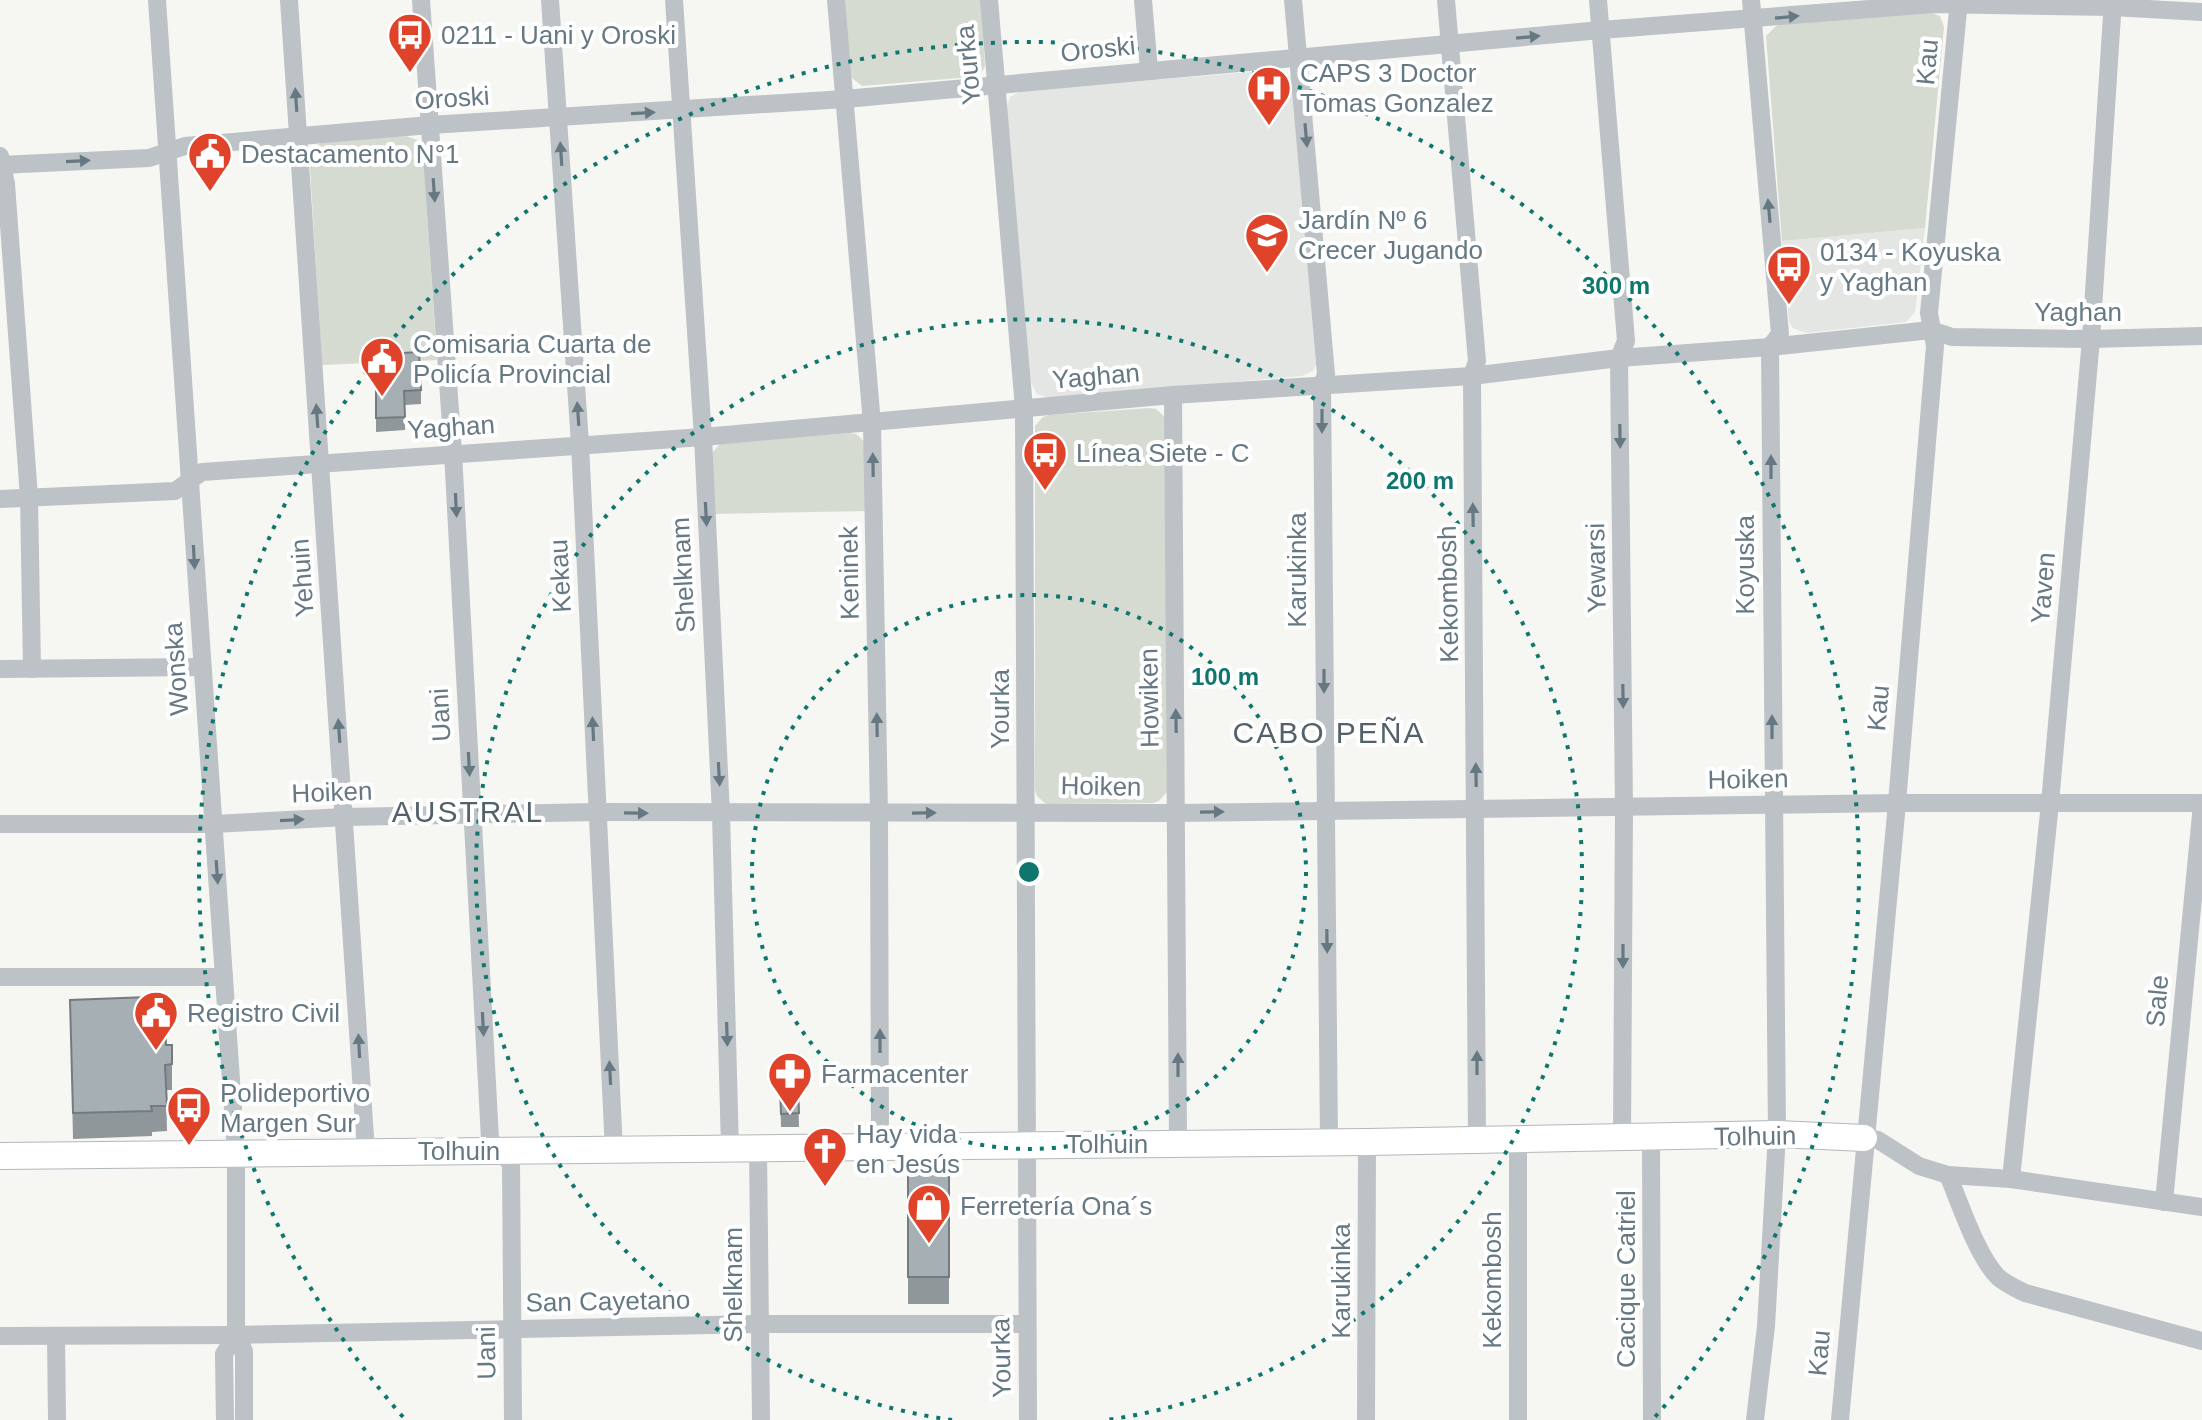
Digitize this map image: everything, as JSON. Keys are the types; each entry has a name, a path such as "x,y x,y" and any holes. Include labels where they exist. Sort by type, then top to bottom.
{"street":[{"name":"Wonska","path":"157,0 236,1153 236,1335 244,1351 244,1420"},
{"name":"Yehuin","path":"289,0 366,1152"},
{"name":"Uani","path":"421,0 453,453 490,1139 511,1164 513,1420"},
{"name":"Kekau","path":"550,0 580,444 614,1151"},
{"name":"Shelknam","path":"674,0 703,437 721,814 730,1149"},
{"name":"Keninek","path":"836,0 872,424 879,814 880,1147"},
{"name":"Yourka","path":"989,0 1024,408 1028,1420"},
{"path":"1143,0 1149,70"},
{"name":"Karukinka","path":"1293,0 1326,374 1322,386 1329,1142"},
{"name":"Kekombosh","path":"1446,0 1477,361 1472,376 1477,1141"},
{"name":"Yewarsi","path":"1598,0 1626,341 1619,358 1624,807 1622,1139"},
{"name":"Koyuska","path":"1751,0 1780,334 1770,347 1777,1134 1766,1326 1755,1420"},
{"name":"Kau","path":"1840,1420 1897,803 1935,346 1929,313 1959,3"},
{"name":"Oroski","path":"1,162 149,158 185,146 299,136 845,99 1601,30 1933,4 2112,4 2202,12"},
{"name":"Yaven","path":"2011,1179 2050,803 2091,339 2112,4"},
{"path":"1,162 6,184 29,497 32,669"},
{"name":"Yaghan","path":"0,499 175,491 202,472 872,424 1173,395 1472,376 1619,358 1770,347 1931,330 1952,337 2091,339 2202,336"},
{"name":"Howiken","path":"1173,395 1178,1143"},
{"path":"0,669 201,667"},
{"name":"Hoiken","path":"0,824 214,824 345,817 597,812 1176,813 1897,803 2202,804"},
{"name":"Sale","path":"2164,1202 2202,804"},
{"path":"0,977 224,977"},
{"name":"Tolhuin","path":"0,1156 1477,1141 1777,1134 1878,1140 1919,1166 1948,1175 2011,1179 2202,1207"},
{"name":"Cacique Catriel","path":"1651,1138 1652,1420"},
{"name":"Kekombosh","path":"1518,1140 1518,1420"},
{"name":"Karukinka","path":"1366,1420 1367,1142"},
{"name":"Shelknam","path":"758,1149 761,1420"},
{"path":"1948,1175 1984,1258 2007,1285 2025,1293 2202,1341"},
{"name":"San Cayetano","path":"0,1336 236,1335 758,1324 1026,1324"},
{"name":"Wonska","path":"225,1420 224,1354 236,1335"},
{"path":"56,1337 57,1420"}],"shaded area":[{"path":"844,0 981,0 985,66 982,72 971,77 862,86 852,78"},
{"path":"1929,12 1940,16 1944,27 1925,228 1782,241 1766,36 1776,26 1783,24"},
{"path":"1282,70 1292,78 1316,365 1313,371 1302,376 1049,398 1037,394 1031,383 1006,108 1010,97 1021,91"},
{"path":"406,136 417,140 423,151 437,360 322,365 309,153 323,142"},
{"path":"1925,228 1915,312 1906,322 1806,333 1793,328 1789,322 1782,241"},
{"path":"1150,408 1165,417 1167,792 1153,803 1046,804 1035,790 1035,426 1049,415"},
{"path":"856,434 865,442 867,511 715,514 712,453 720,444"}],"building":[{"path":"401,348 402,353 419,352 421,390 404,391 405,417 376,418 376,349"},
{"path":"148,997 149,1002 164,1002 166,1045 172,1045 172,1064 165,1065 167,1106 151,1106 152,1111 73,1113 70,1000"},
{"path":"798,1086 799,1113 781,1114 780,1087"},
{"name":"Ferretería Ona´s","path":"908,1160 949,1160 949,1277 908,1277"}],"place":[{"name":"0211 - Uani y Oroski","path":"410,74"},
{"name":"CAPS 3 Doctor Tomas Gonzalez","path":"1269,127"},
{"name":"Destacamento N°1","path":"210,193"},
{"name":"Jardín Nº 6 Crecer Jugando","path":"1267,274"},
{"name":"0134 - Koyuska y Yaghan","path":"1789,306"},
{"name":"Comisaria Cuarta de Policía Provincial","path":"382,398"},
{"name":"Línea Siete - C","path":"1045,492"},
{"name":"Registro Civil","path":"156,1052"},
{"name":"Farmacenter","path":"790,1113"},
{"name":"Polideportivo Margen Sur","path":"189,1147"},
{"name":"Hay vida en Jesús","path":"825,1188"},
{"name":"Ferretería Ona´s","path":"929,1245"}],"district":[{"name":"CABO PEÑA","path":"1329,733"},
{"name":"AUSTRAL","path":"468,812"}]}
